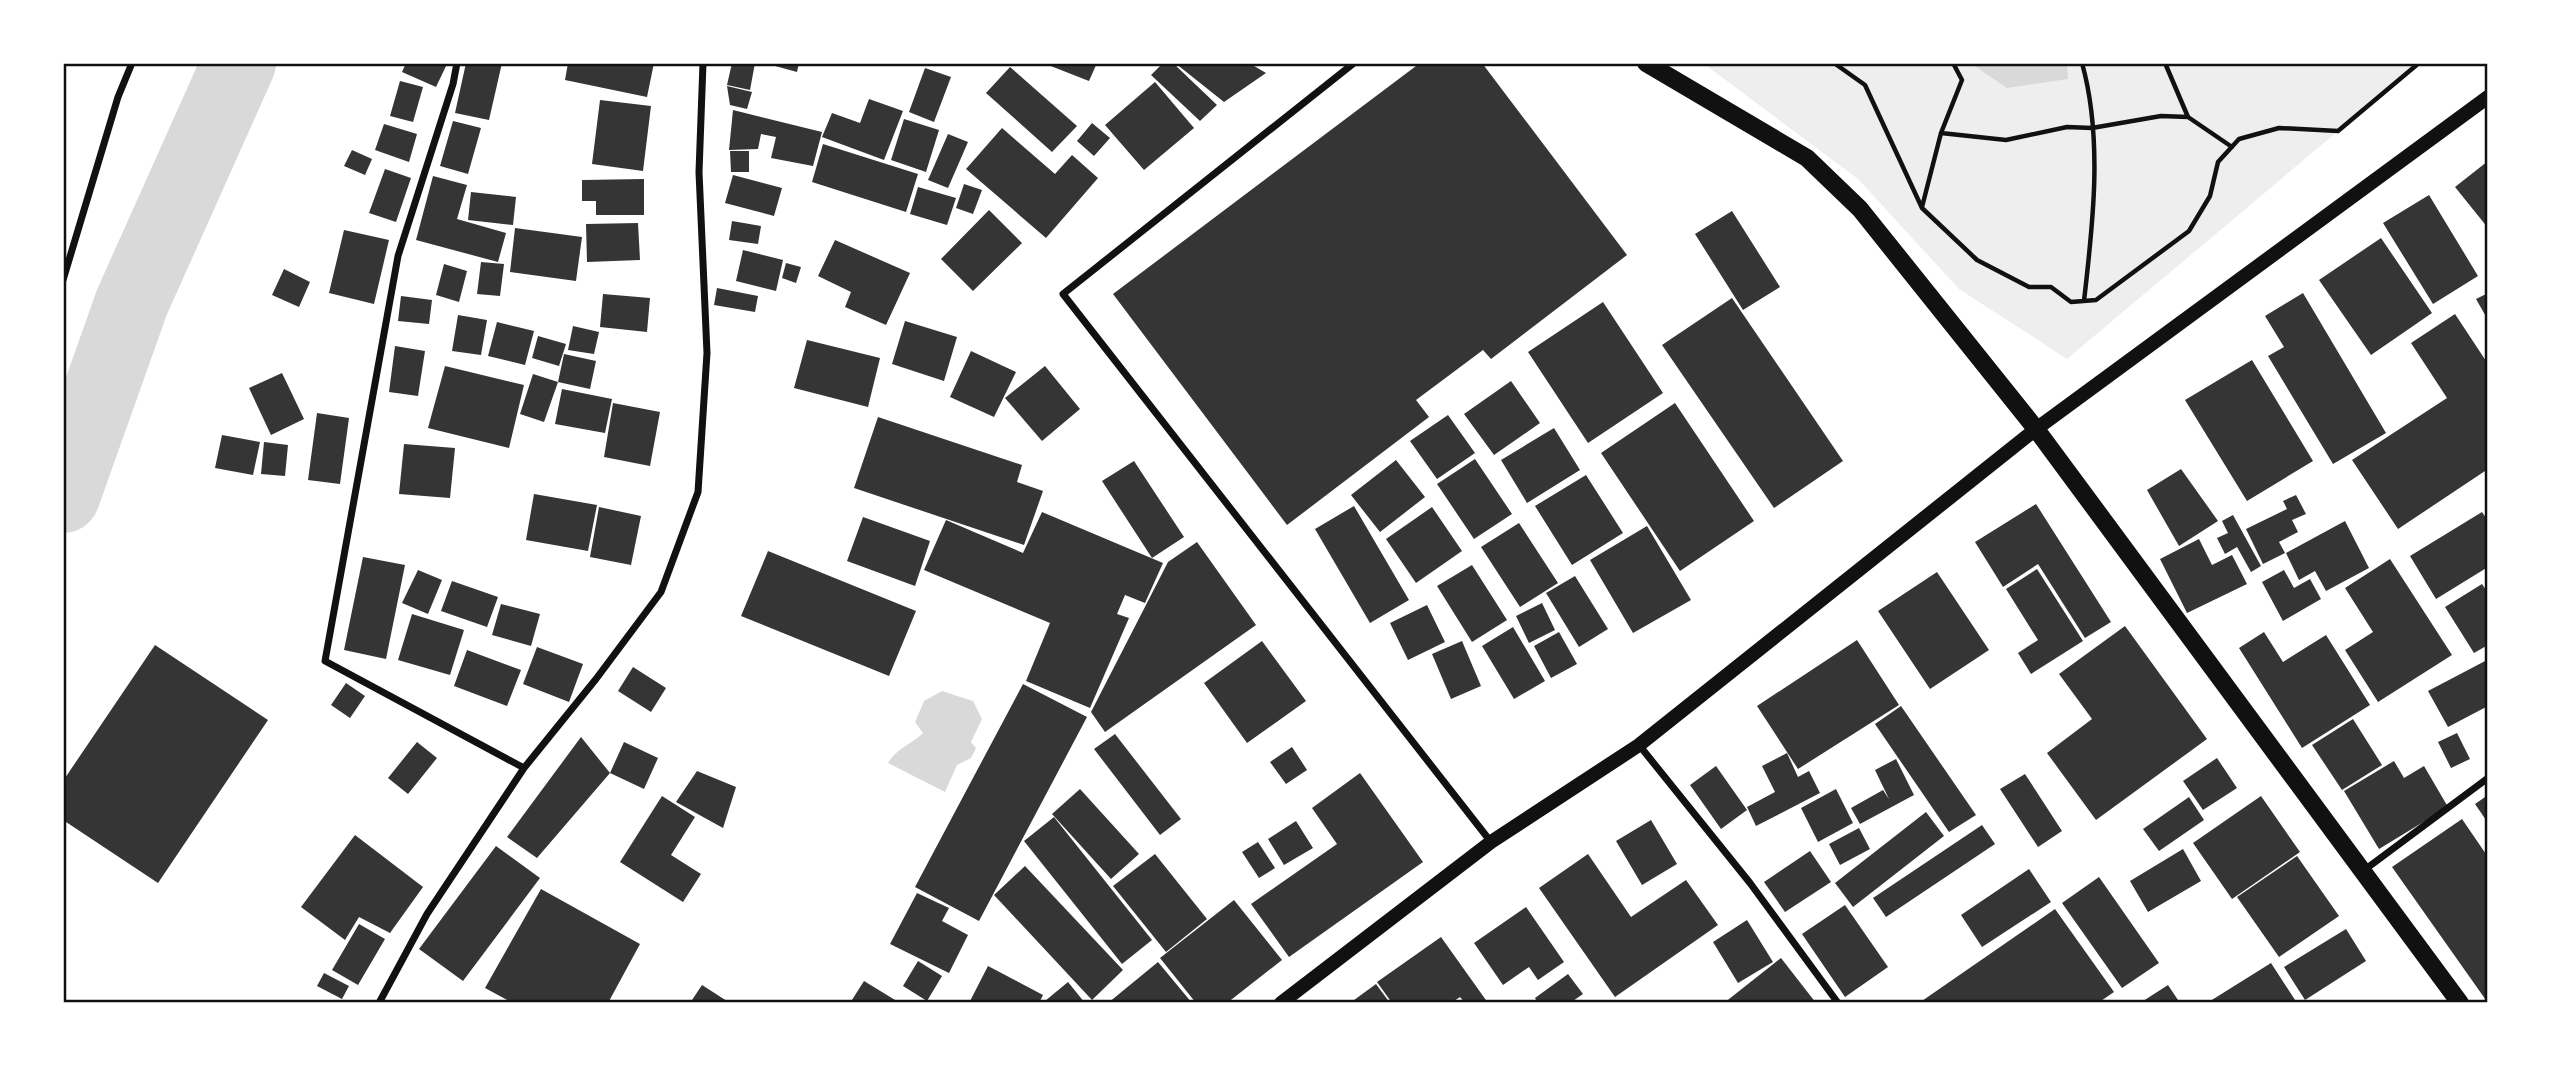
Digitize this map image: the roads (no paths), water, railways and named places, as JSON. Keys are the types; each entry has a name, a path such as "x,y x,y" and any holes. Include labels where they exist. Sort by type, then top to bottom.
{"main road":[{"path":"1646,63 1807,158 1860,209 2036,429 2460,1003"},
{"path":"1281,1003 1490,842 1639,745 2036,429 2488,97"}],"street":[{"path":"63,280 118,97 132,63"},
{"path":"457,63 453,84 398,256 325,661 524,768"},
{"path":"379,1003 428,914 524,768 596,679 661,592 698,492 707,353 699,172 703,63"},
{"path":"1354,63 1063,295 1490,842"},
{"path":"1639,745 1750,883 1838,1003"},
{"path":"2363,870 2488,778"}],"waterway":[{"path":"63,496 132,302 239,63"}]}
